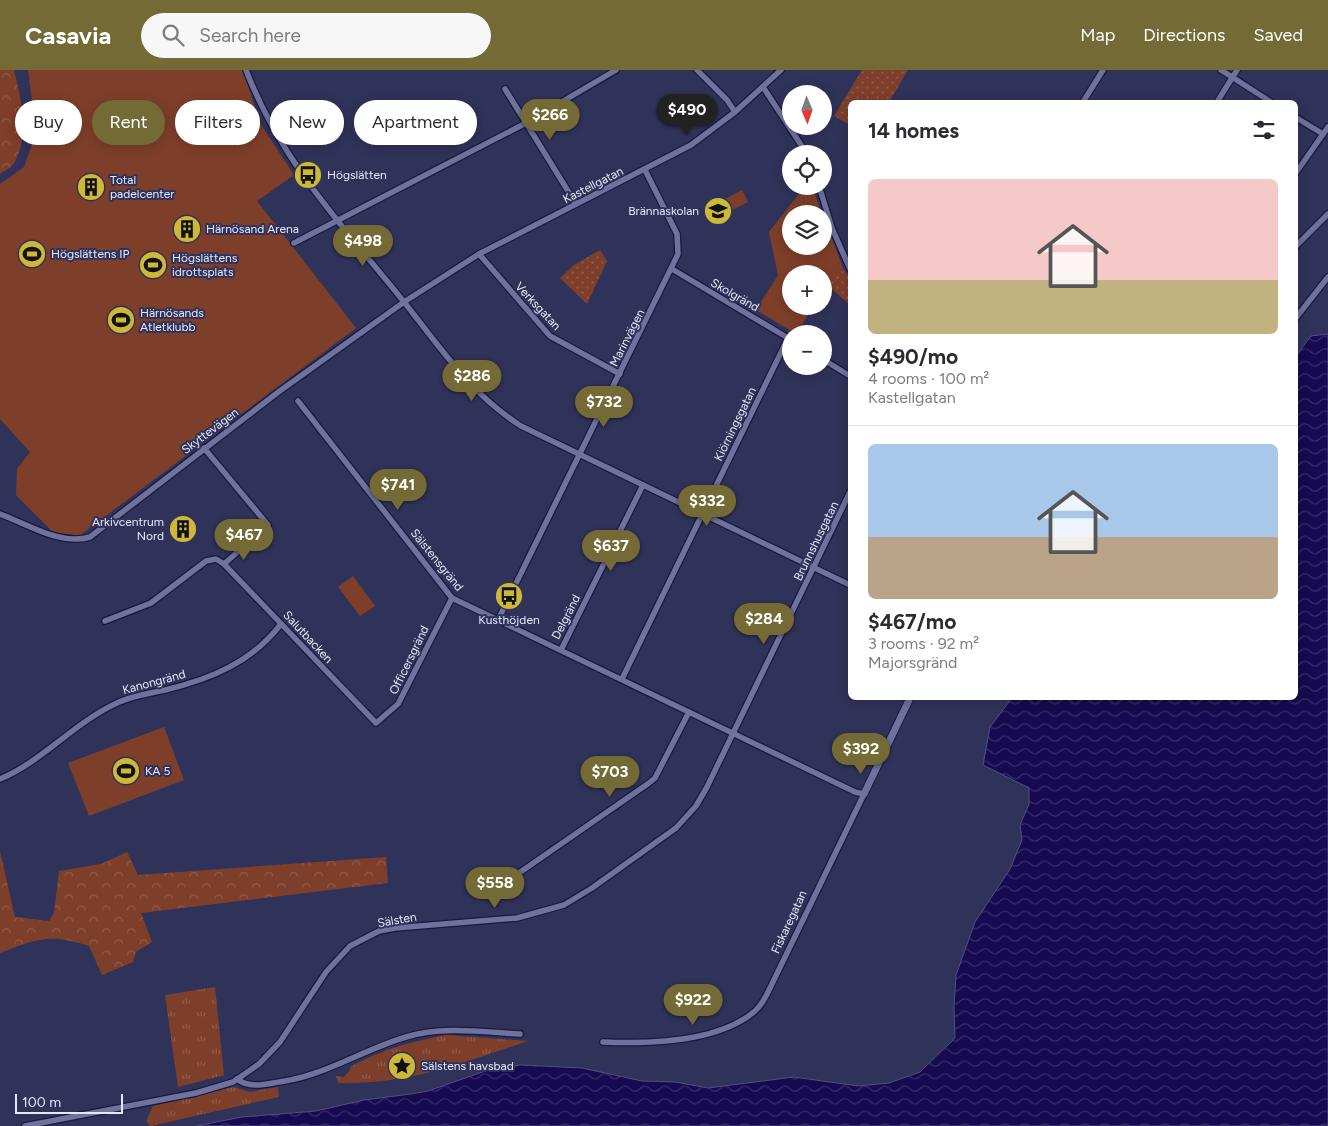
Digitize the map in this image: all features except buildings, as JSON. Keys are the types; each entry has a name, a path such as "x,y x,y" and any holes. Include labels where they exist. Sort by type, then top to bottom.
{"street":[{"path":"246,70 267,120 285,152 337,220 484,399 521,426 848,584"},
{"path":"294,243 526,123 616,70"},
{"path":"697,70 727,100 735,112"},
{"name":"Kastellgatan","path":"404,302 479,254 691,145 735,112 781,70"},
{"path":"1083,100 1103,70"},
{"path":"1220,70 1268,100"},
{"path":"1218,100 1237,70"},
{"path":"763,87 802,145"},
{"path":"505,88 576,204"},
{"path":"1298,119 1323,134"},
{"path":"1298,170 1328,127"},
{"name":"Marinvägen","path":"498,620 678,254 679,241 645,170"},
{"path":"822,195 832,228 848,264"},
{"path":"1298,244 1328,214"},
{"name":"Verksgatan","path":"479,254 550,336 620,374"},
{"name":"Skolgränd","path":"672,269 782,335"},
{"path":"1298,315 1328,276"},
{"name":"Skyttevägen","path":"0,514 70,540 90,537 204,448 337,349 404,302"},
{"name":"Kiörningsgatan","path":"622,679 782,353"},
{"path":"832,365 848,375"},
{"name":"Sälstensgränd","path":"298,401 452,598 854,792 864,794"},
{"path":"105,621 151,603 206,561 216,559 224,564 268,525 204,448"},
{"name":"Delgränd","path":"561,650 643,485"},
{"name":"Brunnshusgatan","path":"733,732 848,496"},
{"name":"Salutbacken","path":"224,564 376,724"},
{"name":"Officersgränd","path":"376,724 398,704 452,598"},
{"name":"Kanongränd","path":"2,778 81,724 118,702 224,671 262,646 281,624"},
{"name":"Fiskaregatan","path":"603,1042 637,1043 700,1035 736,1024 757,1009 770,988 909,700"},
{"path":"519,873 650,783 655,778 689,712"},
{"name":"Sälsten","path":"25,1126 196,1093 237,1079 259,1064 280,1042 326,972 350,946 379,932 395,928 535,915 579,896 676,828 696,806 733,732"},
{"path":"237,1079 242,1084 251,1085 309,1075 371,1050 420,1034 447,1030 520,1034"}],"green space":[{"path":"0,70 14,70 20,100 15,100 15,145 21,145 15,162 0,174"},
{"name":"Högslättens idrottsplats","path":"28,70 243,70 253,100 175,100 175,145 260,145 260,123 270,138 270,145 274,145 294,175 257,201 356,328 79,536 53,532 16,495 17,469 30,452 0,419 0,184 24,167 32,145 82,145 82,100 32,100"},
{"path":"862,70 908,70 890,100 848,100 848,124 834,116"},
{"path":"742,190 748,202 726,213 720,202"},
{"path":"798,195 815,195 819,205 790,205"},
{"path":"782,215 782,255 832,255 832,238 843,268 832,281 832,265 782,265 782,315 808,315 802,325 782,326 756,310 778,275 769,232"},
{"path":"600,250 607,261 587,304 560,278 574,265"},
{"path":"843,268 848,275 848,303 832,289 832,280"},
{"path":"353,576 375,606 360,616 338,587"},
{"name":"KA 5","path":"164,727 184,780 89,816 68,763"},
{"path":"0,851 15,917 49,921 54,913 59,871 101,864 127,852 138,875 386,857 388,883 141,913 152,942 136,952 133,962 102,975 89,946 75,942 43,939 0,953"},
{"path":"215,987 224,1075 178,1087 165,995"},
{"path":"446,1035 528,1041 435,1071 364,1083 338,1083 336,1076 344,1077 350,1070 350,1067 374,1055 409,1043"},
{"path":"234,1087 250,1092 278,1087 279,1097 150,1126 146,1121 153,1106"}],"water":[{"path":"1328,334 1328,1126 196,1126 242,1117 316,1111 364,1100 428,1091 494,1068 521,1065 582,1068 642,1081 675,1082 708,1088 794,1077 858,1086 889,1083 920,1072 955,1038 956,975 975,922 1010,869 1022,840 1020,825 1029,804 1029,788 983,765 990,727 1010,700 1298,700 1298,353 1311,336"}],"place":[{"name":"Högslätten","path":"308,175"},
{"name":"Total padelcenter","path":"91,187"},
{"name":"Brännaskolan","path":"718,211"},
{"name":"Härnösand Arena","path":"187,229"},
{"name":"Högslättens IP","path":"32,254"},
{"name":"Högslättens idrottsplats","path":"153,265"},
{"name":"Härnösands Atletklubb","path":"121,320"},
{"name":"Arkivcentrum Nord","path":"183,529"},
{"name":"Kusthöjden","path":"509,596"},
{"name":"KA 5","path":"126,771"},
{"name":"Sälstens havsbad","path":"402,1066"}]}
